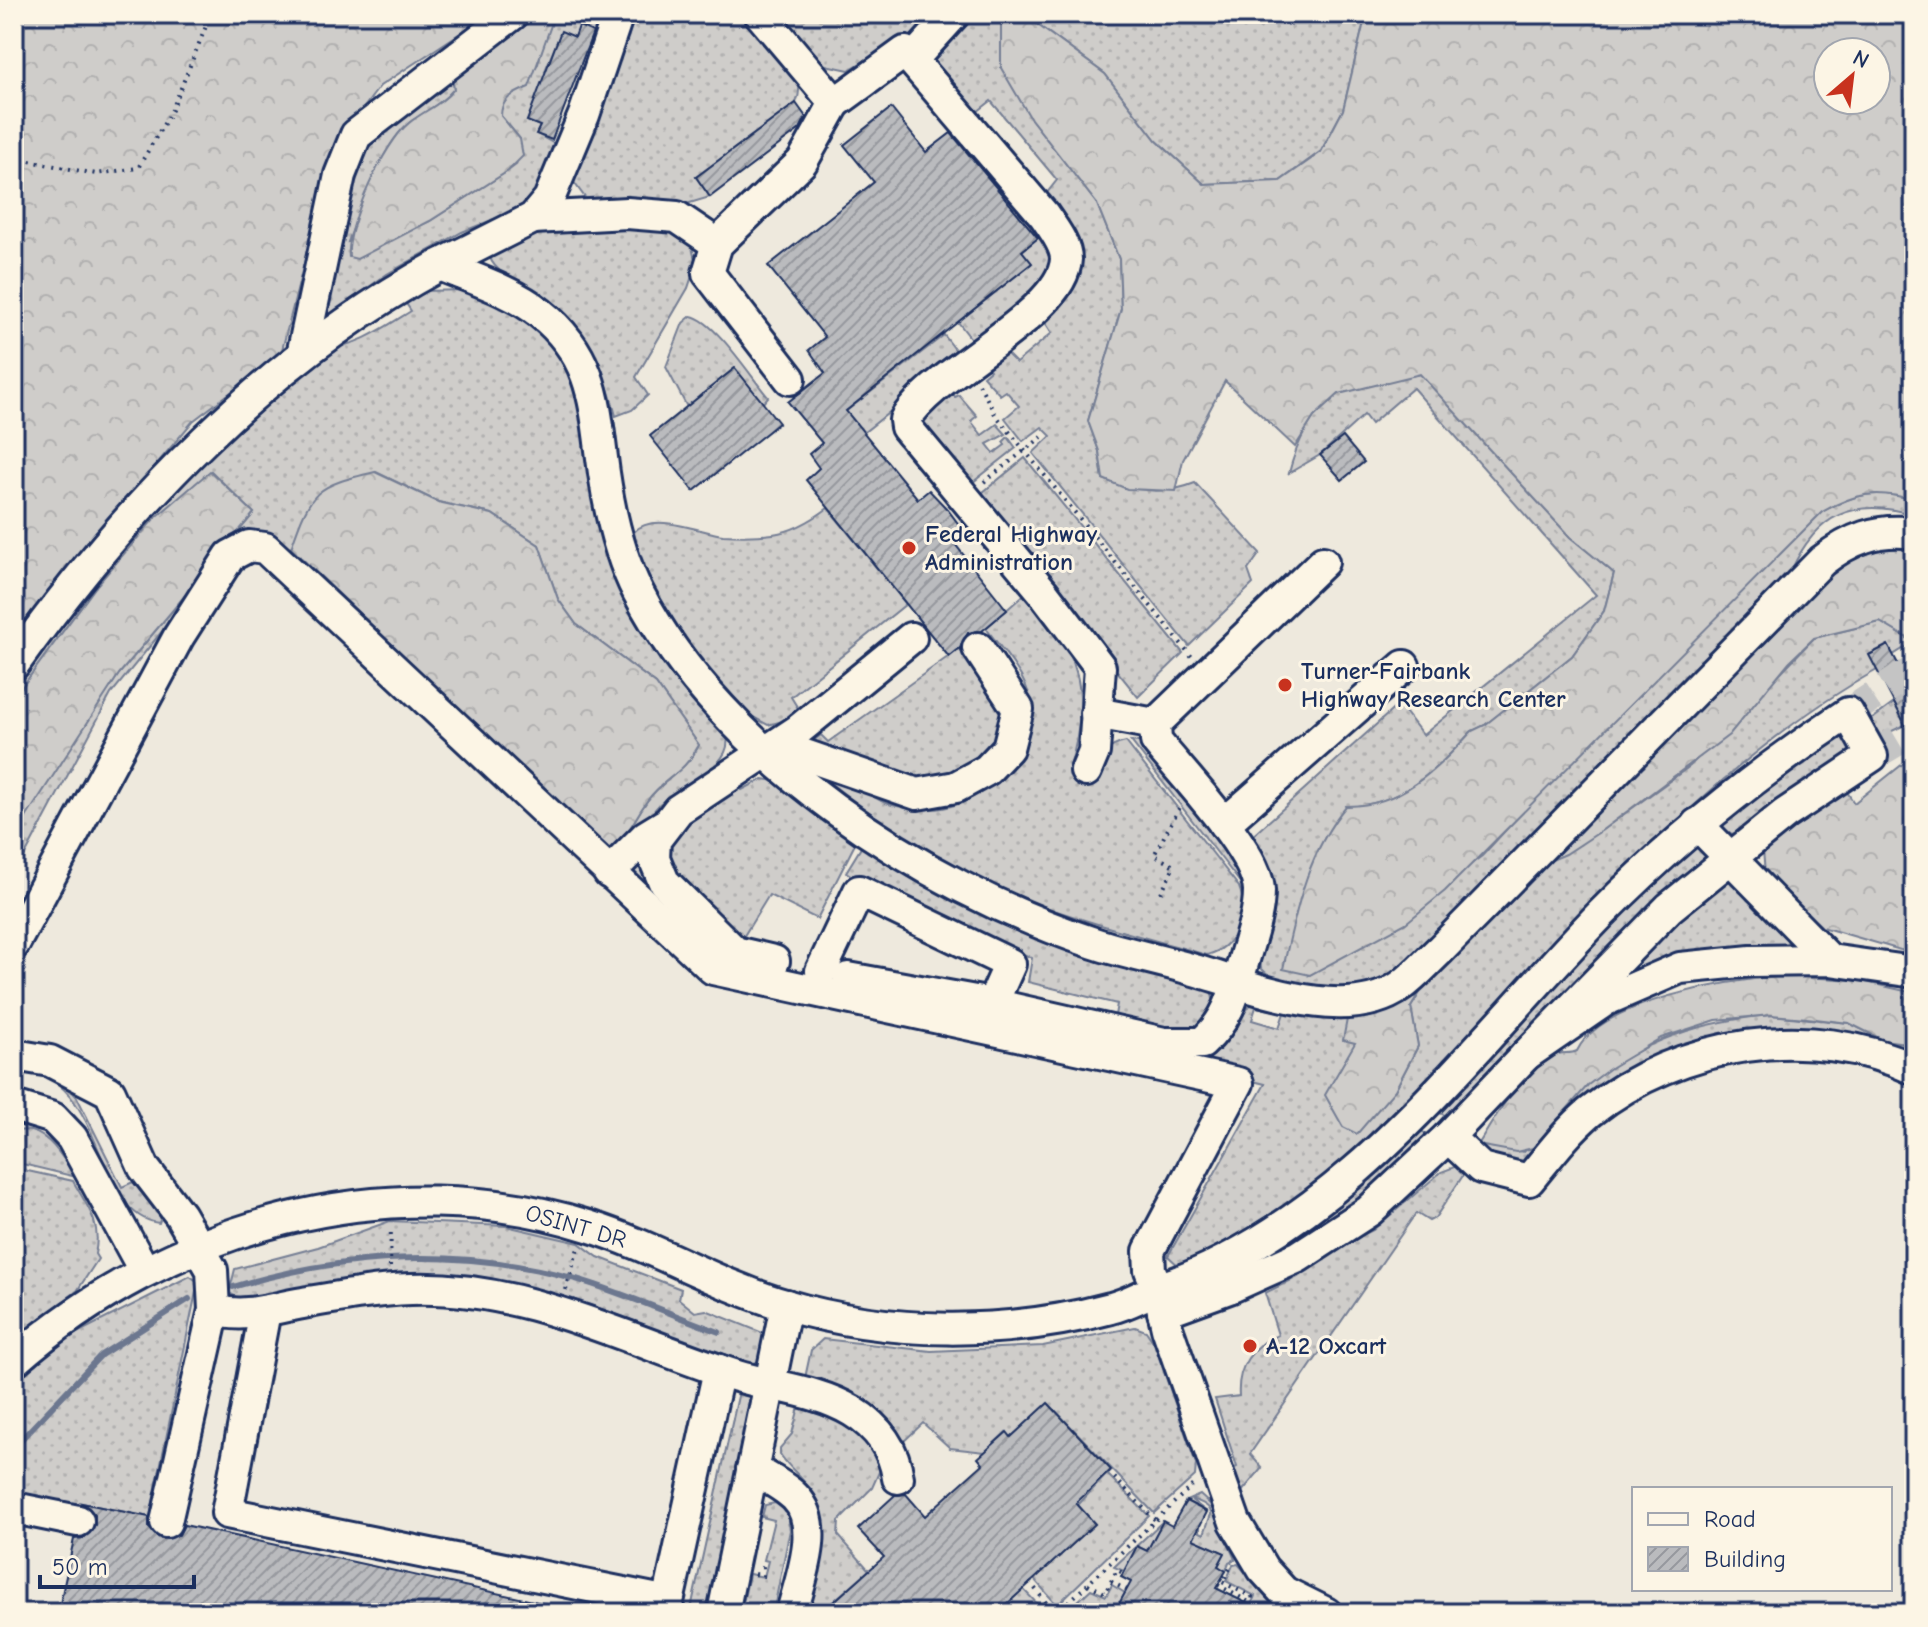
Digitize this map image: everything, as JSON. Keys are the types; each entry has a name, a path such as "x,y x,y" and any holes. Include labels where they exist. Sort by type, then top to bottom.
{"street":[{"path":"302,355 340,175 356,135 513,14"},
{"path":"533,218 557,185 618,14"},
{"path":"760,14 835,103"},
{"path":"912,60 954,14"},
{"path":"790,379 708,273 717,244 802,162 835,103 905,52 1044,215 1059,238 1066,258 1059,281 1043,302 928,395 905,420 906,427 1043,592 1100,667 1094,752 1086,771"},
{"path":"14,664 84,572 153,492 222,423 302,355 396,289 533,218 627,213 677,217 717,244"},
{"path":"440,265 509,294 538,311 572,348 588,374 594,395 616,536 638,592 682,661 763,752 895,851 1002,906 1093,943 1324,1003 1355,1003 1400,987 1822,561 1865,535 1883,531 1914,533"},
{"path":"14,944 179,636 230,556 249,546 265,548 287,565 713,969 1238,1083 1149,1251 1150,1270 1235,1522 1246,1544 1284,1592 1326,1613"},
{"path":"911,638 811,721 678,810 655,840 657,870 664,882 735,952 992,1004 1164,1043 1202,1043 1219,1028 1230,1009 1259,889 1237,839 1224,824 1182,801 1156,741 1155,724 1323,562"},
{"path":"763,752 796,752 917,794 956,787 987,770 1008,748 1018,709 978,648"},
{"path":"1224,824 1404,666"},
{"path":"1096,713 1155,724"},
{"path":"1848,713 1872,756 1785,814 1669,908 1448,1137 1369,1211 1298,1257 1229,1288 1161,1300 1189,1280 1245,1250 1346,1178 1391,1138 1603,912 1697,824 1751,779 1848,713"},
{"path":"1697,824 1830,960"},
{"path":"609,873 646,836 664,825"},
{"path":"821,971 859,891 1010,964 992,1004"},
{"path":"1526,1055 1606,1000 1680,968 1751,961 1830,960 1914,972"},
{"path":"1448,1137 1481,1168 1529,1180 1589,1113 1676,1063 1752,1045 1789,1040 1879,1055 1914,1069"},
{"path":"14,1055 50,1061 110,1092 144,1168 212,1270 214,1310 166,1522"},
{"path":"14,1106 53,1118 72,1138 144,1270"},
{"name":"OSINT DR","path":"14,1361 48,1332 144,1270 198,1245 296,1217 367,1204 428,1200 483,1203 586,1225 786,1305 931,1329 996,1327 1161,1300"},
{"path":"214,1310 244,1316 413,1289 494,1296 559,1311 661,1352 769,1385 802,1389 831,1400 876,1428 895,1458 898,1478"},
{"path":"723,1613 786,1305"},
{"path":"265,1311 227,1513 668,1602 719,1370"},
{"path":"752,1469 794,1495 806,1511 808,1540 792,1613"},
{"path":"14,1508 78,1521"}],"path":[{"path":"14,158 96,174 138,168 172,110 211,14"},
{"path":"978,370 979,386 995,414 1206,674"},
{"path":"963,498 1042,437"},
{"path":"1161,893 1174,866 1154,855 1182,801"},
{"path":"390,1271 391,1225"},
{"path":"566,1291 579,1246"},
{"path":"1109,1472 1155,1520"},
{"path":"1030,1582 1056,1613 1205,1476"},
{"path":"1218,1585 1249,1602 1252,1597 1222,1582 1231,1564 1239,1559"},
{"path":"1088,1584 1105,1593 1117,1570 1123,1573"},
{"path":"1111,1582 1127,1590"}],"green space":[{"path":"14,14 489,14 380,86 333,149 281,354 193,421 64,574 14,640"},
{"path":"526,14 555,14 529,87 509,97 503,105 501,116 520,139 523,156 508,171 430,221 357,259 349,257 354,226 368,186 399,133 454,89 452,74"},
{"path":"555,14 605,14 596,34 580,27 575,37 561,32 545,71 560,77 527,121 540,126 537,134 558,146 542,190 527,206 462,232 387,274 330,315 325,301 339,209 366,145 452,74 454,89 410,122 390,146 373,178 348,242 397,236 430,221 508,171 516,165 520,139 501,116 501,106 538,64 546,33"},
{"path":"627,14 750,14 793,67 799,91 796,103 696,177 710,197 683,205 589,203 573,181"},
{"path":"775,14 1366,14 1343,110 1321,151 1280,181 1204,184 1156,140 1105,74 1035,23 1031,119 1097,204 1119,259 1121,309 1088,421 1099,451 1103,479 1126,487 1160,491 1195,483 1260,553 1248,570 1253,584 1189,646 1033,453 1051,436 1042,427 1023,441 1005,418 1019,406 1006,391 1000,395 983,376 990,370 984,362 1004,351 1016,363 1052,333 1043,319 1061,299 1043,198 1057,180 991,101 977,112 911,39 895,42 849,70 816,63"},
{"path":"1366,14 1914,14 1914,500 1866,495 1822,512 1445,891 1406,923 1310,975 1283,969 1298,904 1312,863 1346,806 1383,800 1416,784 1472,731 1485,725 1572,656 1604,611 1614,573 1570,537 1420,374 1339,394 1314,417 1295,447 1225,381 1183,460 1176,491 1127,489 1103,479 1099,451 1088,421 1121,309 1119,259 1097,204 1031,119 1001,68 1001,23 1018,16 1035,23 1105,74 1156,140 1204,184 1280,181 1321,152 1343,110"},
{"path":"1024,215 1049,236 1054,272 975,344 958,322 1031,264 1022,251 1041,235"},
{"path":"579,226 665,227 692,247 696,264 688,288 636,377 648,395 632,410 616,416 600,366 580,332 562,313 502,273 490,257 507,242 518,238"},
{"path":"466,290 536,323 579,379 598,501 727,736 727,748 721,759 662,802 653,812 645,836 729,963 608,851 627,832 653,793 687,763 699,745 656,684 576,624 558,599 539,545 492,514 438,502 376,472 291,548 495,743 492,745 286,553 219,561 111,694 14,876 14,836 56,768 119,674 254,513 211,471 97,585 14,698 14,681 119,541 322,349 347,345 379,330 411,311 403,299 422,291"},
{"path":"691,316 711,328 732,350 768,397 763,403 735,368 687,407 666,367 683,323"},
{"path":"944,335 960,356 858,437 840,416"},
{"path":"1420,374 1570,537 1614,573 1604,611 1572,656 1485,725 1472,731 1416,784 1383,800 1346,806 1309,975 1357,946 1482,856 1550,782 1822,512 1856,497 1877,494 1914,500 1914,515 1873,508 1839,515 1825,524 1812,536 1791,571 1436,938 1398,973 1384,982 1356,989 1302,987 1285,983 1261,968 1248,840 1399,704 1423,735 1596,595 1413,388 1371,424 1364,415 1320,455 1289,473 1306,429 1329,401 1356,387"},
{"path":"950,391 955,397 959,395 977,416 971,421 982,435 997,424 1006,434 987,444 994,453 1005,445 1003,442 1008,437 1016,448 968,486 924,426 923,419"},
{"path":"1025,458 1183,653 1138,697 977,497"},
{"path":"210,471 254,513 119,674 14,836 14,698 97,585 153,520"},
{"path":"375,472 438,502 492,514 539,545 558,599 576,624 656,684 699,745 687,763 653,793 627,832 608,851 291,548 304,513 318,493 340,481"},
{"path":"828,508 906,604 791,697 799,710 783,721 768,725 751,716 679,632 651,584 634,532 642,526 664,523 723,535 773,534 802,525"},
{"path":"1914,540 1914,642 1880,622 1814,638 1789,662 1729,735 1601,831 1566,854 1530,869 1782,614 1855,550"},
{"path":"1027,592 1059,634 1076,672 1080,715 1070,767 1091,776 1104,754 1113,746 1126,742 1239,887 1243,908 1238,928 1217,951 1207,955 1123,932 1036,904 1001,889 901,834 809,766 849,781 886,803 912,808 947,807 978,795 992,785 1005,773 1024,745 1032,713 1031,701 1022,679 986,628"},
{"path":"1880,622 1914,642 1893,655 1888,645 1870,654 1877,670 1821,705 1713,789 1612,885 1362,1150 1286,1207 1181,1268 1168,1256 1265,1084 1107,1045 1180,1056 1235,1020 1239,1021 1251,1004 1272,1007 1271,1010 1256,1007 1252,1020 1279,1028 1286,1007 1348,1014 1355,1042 1395,1090 1418,1046 1411,1007 1432,973 1530,869 1601,831 1690,766 1814,638"},
{"path":"959,649 992,688 1001,715 991,742 967,763 937,776 908,778 871,768 809,744 821,735 828,742"},
{"path":"1894,703 1905,725 1879,737 1867,723"},
{"path":"1843,735 1853,744 1845,759 1741,831 1732,834 1723,828 1721,822 1836,736"},
{"path":"1131,741 1144,743 1234,852 1249,889 1245,915 1245,889"},
{"path":"1914,755 1914,954 1822,927 1765,874 1763,850 1844,787 1854,803"},
{"path":"763,779 776,781 856,842 817,919 769,895 742,939 675,882 666,844 691,817 739,787 742,790"},
{"path":"1690,840 1707,852 1704,863 1449,1117 1440,1113 1438,1108"},
{"path":"867,845 1211,989 1215,1009 1189,1037 1114,1021 1117,1004 1028,982 1032,958 860,874 857,879 846,872 862,846"},
{"path":"1726,873 1786,936 1789,948 1624,978 1621,971"},
{"path":"1432,973 1411,1007 1418,1046 1395,1090 1357,1134 1343,1127 1325,1095 1355,1043 1343,1040 1348,1014"},
{"path":"1784,976 1857,980 1914,993 1914,1044 1883,1040 1849,1023 1771,1015 1716,1020 1661,1038 1612,1067 1588,1085 1533,1148 1516,1152 1478,1145 1510,1096 1529,1075 1557,1055 1577,1051 1591,1033 1612,1018 1639,1006 1702,988"},
{"path":"1771,1015 1849,1023 1883,1040 1914,1044 1914,1054 1730,1036 1526,1162 1497,1163 1478,1145 1524,1152 1588,1084 1630,1056 1652,1044 1697,1028"},
{"path":"14,1064 60,1078 77,1097 122,1187 133,1182 161,1217 159,1223 136,1214 120,1195 82,1115 66,1091 44,1076 14,1071"},
{"path":"1419,1128 1428,1137 1347,1208 1298,1242 1257,1259"},
{"path":"28,1130 45,1138 76,1177 14,1162 14,1135 18,1131"},
{"path":"1462,1164 1464,1174 1435,1218 1429,1221 1416,1213 1250,1454 1262,1468 1240,1494 1230,1470 1237,1467 1215,1399 1239,1396 1240,1376 1253,1351 1278,1335 1265,1293 1298,1277 1334,1249 1373,1230 1441,1172"},
{"path":"14,1168 73,1181 95,1225 95,1254 98,1259 77,1291 14,1338"},
{"path":"390,1221 506,1226 579,1243 598,1257 681,1289 679,1299 695,1312 706,1310 763,1333 767,1338 765,1356 758,1362 744,1365 580,1302 477,1278 447,1275 388,1277 240,1299 229,1293 235,1269 318,1247"},
{"path":"190,1276 198,1282 150,1517 82,1503 52,1511 14,1494 14,1383 63,1340"},
{"path":"1135,1327 1146,1331 1154,1343 1196,1464 1195,1476 1154,1513 1049,1404 1011,1437 1006,1432 985,1452 950,1448 923,1423 901,1444 805,1378 811,1350 823,1339 931,1351 1043,1346"},
{"path":"740,1387 756,1398 708,1613 690,1613"},
{"path":"801,1399 865,1433 883,1463 872,1488 839,1521 838,1535 869,1570 820,1613 804,1613 819,1549 820,1516 808,1487 780,1454 780,1448 792,1434"},
{"path":"1107,1474 1149,1516 1057,1605 1034,1579 1095,1524 1078,1505"},
{"path":"1200,1495 1210,1504 1235,1559 1229,1562 1226,1571 1218,1566 1224,1553 1193,1539 1200,1525 1200,1532 1204,1534 1211,1514 1206,1506 1190,1499"},
{"path":"1190,1499 1207,1512 1186,1501"},
{"path":"775,1503 787,1512 790,1530 773,1613 741,1613 749,1574 764,1577 768,1561 764,1560 774,1520 762,1517 765,1505"},
{"path":"1163,1521 1147,1551 1137,1546 1124,1571 1114,1567"},
{"path":"1238,1564 1282,1613 1266,1613 1251,1605 1255,1596 1226,1581 1233,1565"},
{"path":"1112,1585 1125,1593 1114,1613 1065,1613 1091,1589 1106,1596"},
{"path":"1023,1589 1046,1613 1015,1613 1007,1604"}],"building":[{"path":"579,26 593,32 552,140 536,134 540,126 527,121 561,31 575,37"},
{"path":"796,103 806,117 800,129 710,197 696,177"},
{"path":"891,108 926,152 951,133 1038,238 1022,251 1032,263 846,411 918,499 929,490 948,510 966,534 955,544 1007,610 982,631 968,633 960,648 949,657 806,480 819,468 809,454 822,443 788,402 825,373 809,350 825,337 768,266 874,182 844,145"},
{"path":"735,368 779,423 694,491 650,436"},
{"path":"1343,437 1364,462 1342,480 1320,455"},
{"path":"1888,645 1914,694 1914,741 1869,655"},
{"path":"1048,1403 1111,1470 1076,1503 1095,1524 1007,1604 1015,1613 821,1613 884,1557 858,1529 895,1495 906,1494 925,1516 983,1464 978,1458 1007,1432 1011,1437"},
{"path":"1186,1501 1207,1512 1193,1539 1225,1553 1218,1566 1226,1571 1216,1588 1266,1613 1114,1613 1131,1582 1121,1577 1137,1546 1147,1551 1163,1521 1172,1526"},
{"path":"82,1503 149,1517 149,1528 161,1539 179,1535 184,1525 556,1606 556,1613 58,1613 74,1539 84,1538 95,1525 95,1515"}],"waterway":[{"path":"233,1287 319,1267 361,1261 404,1258 490,1262 576,1279 719,1332"},
{"path":"14,1447 101,1355 189,1299"}],"tunnel":[{"path":"1848,713 1914,670"},
{"path":"1872,756 1914,731"}],"place":[{"name":"Federal Highway Administration","path":"909,548"},
{"name":"Turner-Fairbank Highway Research Center","path":"1285,685"},
{"name":"A-12 Oxcart","path":"1250,1346"}]}
